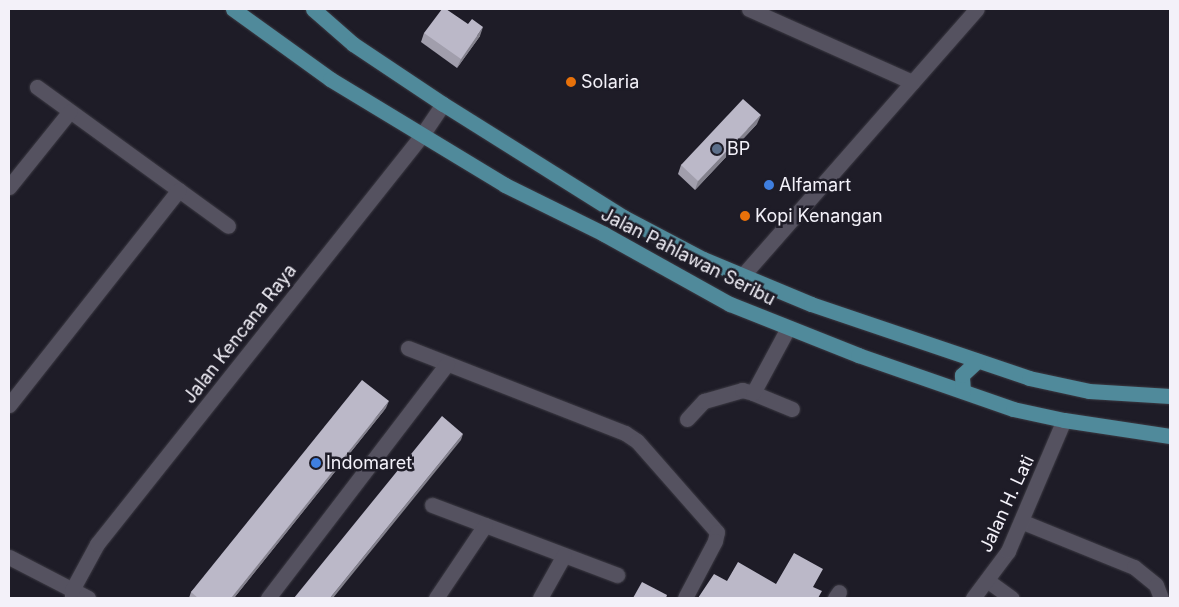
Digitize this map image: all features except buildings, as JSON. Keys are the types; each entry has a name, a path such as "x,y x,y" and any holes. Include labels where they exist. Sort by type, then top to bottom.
{"main road":[{"name":"Jalan Pahlawan Seribu","path":"233,9 330,79 505,185 604,234 718,297 788,328 1013,409 1064,420 1170,436"},
{"name":"Jalan Pahlawan Seribu","path":"313,9 353,44 443,104 623,217 704,259 818,306 977,361 1066,388 1170,396"},
{"path":"963,391 964,371 977,361"}],"street":[{"path":"749,9 912,82"},
{"path":"743,275 852,154 912,82 977,9"},
{"path":"37,87 228,226"},
{"name":"Jalan Kencana Raya","path":"68,595 97,544 422,134 443,104"},
{"path":"9,187 70,111"},
{"path":"9,405 179,190"},
{"path":"753,393 788,328"},
{"path":"408,348 625,433 645,448 716,532 715,541 686,598"},
{"path":"268,598 447,364"},
{"path":"687,419 704,401 733,392 753,393 792,409"},
{"name":"Jalan H. Lati","path":"973,598 988,581 1023,522 1064,420"},
{"path":"432,505 618,575"},
{"path":"1023,522 1134,567 1156,585 1160,598"},
{"path":"436,598 485,525"},
{"path":"540,598 564,555"},
{"path":"9,557 68,595 88,598"},
{"path":"988,581 1011,598"}],"place":[{"name":"Solaria","path":"571,82"},
{"name":"BP","path":"717,149"},
{"name":"Alfamart","path":"769,185"},
{"name":"Kopi Kenangan","path":"745,216"},
{"name":"Indomaret","path":"316,463"}]}
